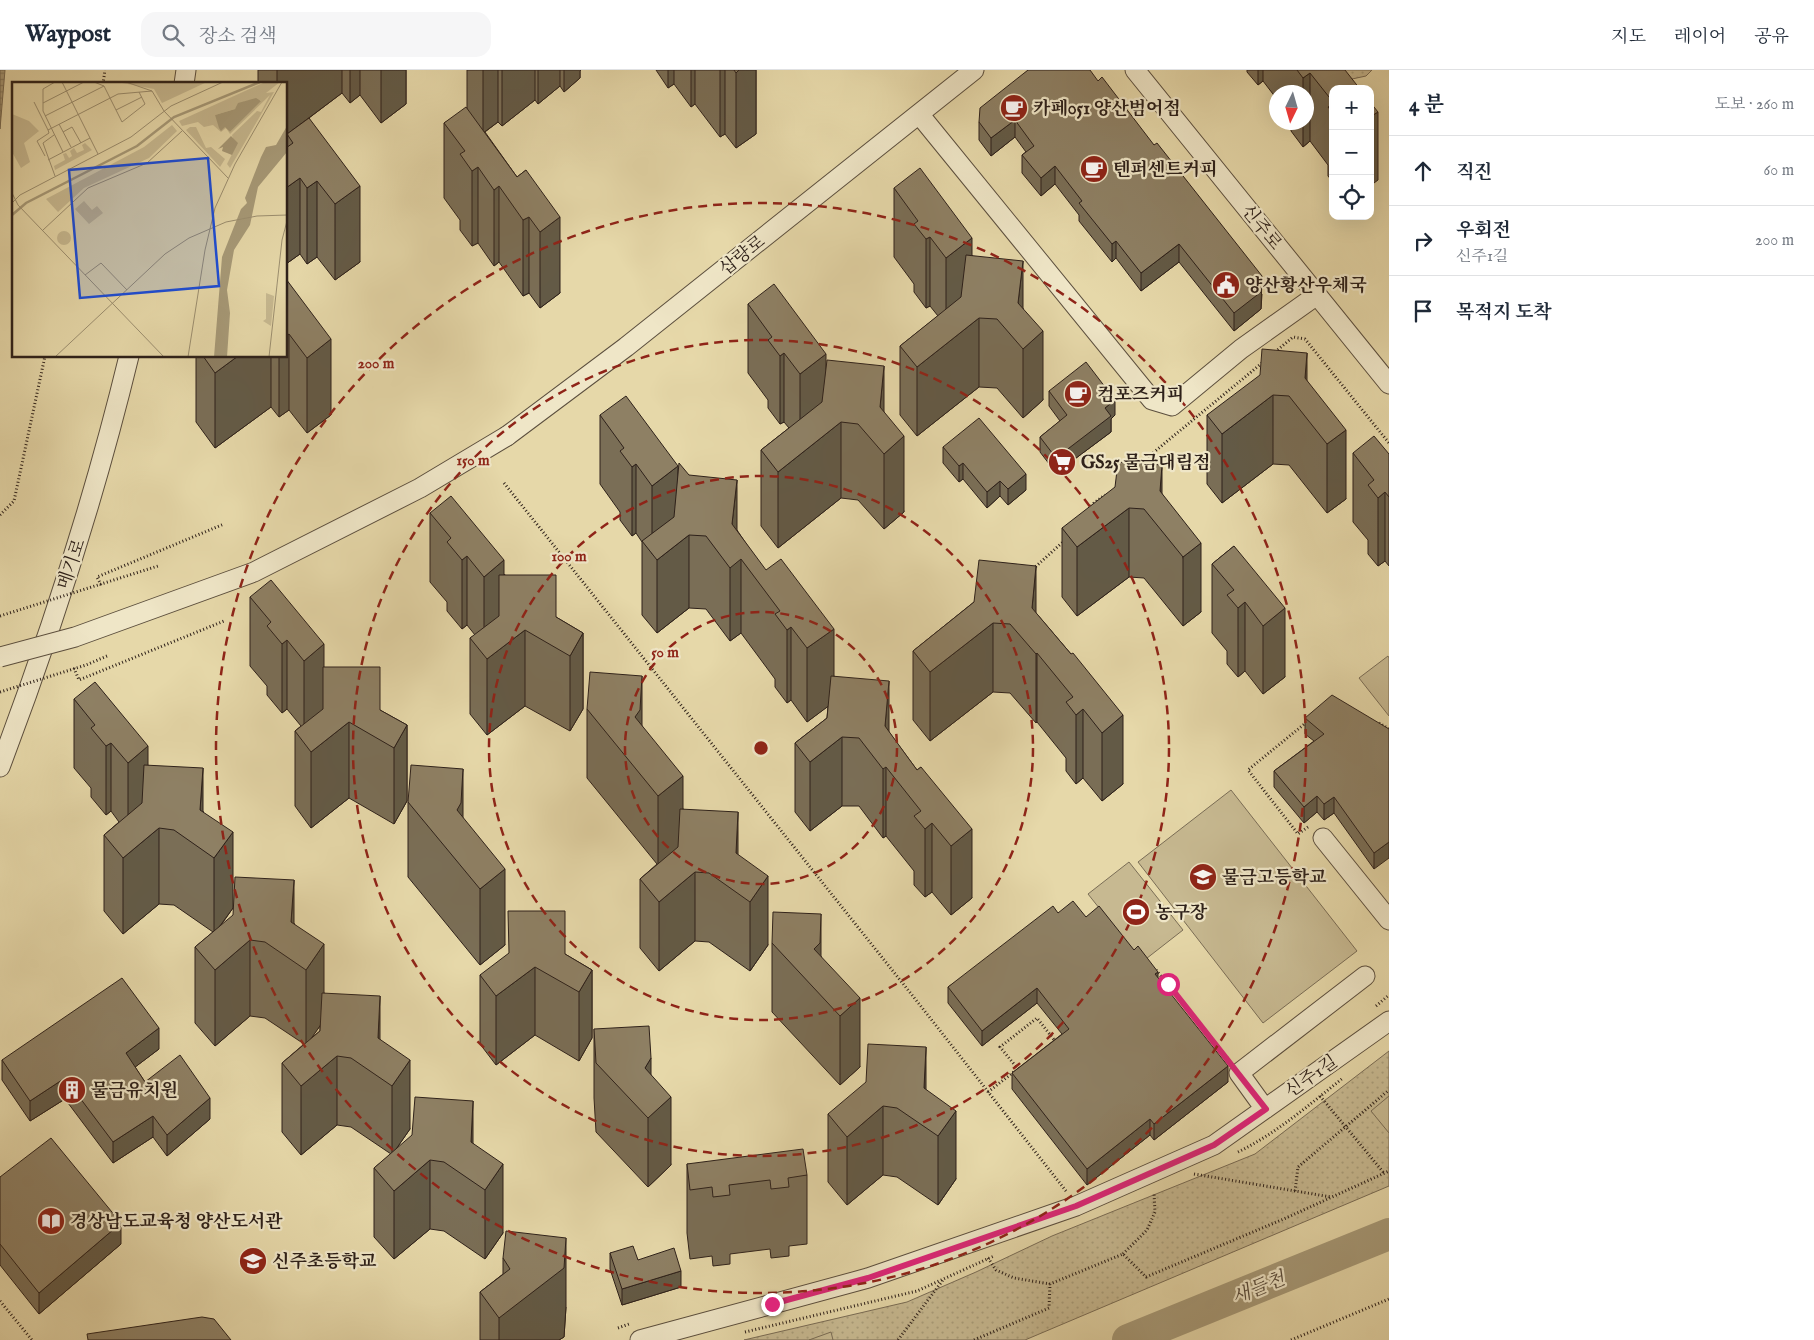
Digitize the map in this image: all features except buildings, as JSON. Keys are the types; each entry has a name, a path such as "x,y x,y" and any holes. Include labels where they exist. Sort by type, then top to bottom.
{"street":[{"name":"삽량로","path":"0,657 75,637 254,572 420,488 507,436 626,347 974,70"},
{"name":"신주로","path":"1135,70 1389,384"},
{"path":"919,114 1152,400 1172,406 1242,349 1316,295"},
{"name":"메기로","path":"0,767 80,538 110,433 129,358"},
{"path":"1324,838 1389,920"},
{"path":"1266,1109 1239,1073 1365,976"},
{"name":"신주1길","path":"640,1340 868,1278 1076,1206 1214,1145 1389,1021"}],"path":[{"path":"1274,353 1293,337 1306,339 1389,443"},
{"path":"0,516 14,501 45,358"},
{"path":"1142,470 1148,457 1266,359"},
{"path":"504,483 1068,1194"},
{"path":"1084,514 1094,502 1110,492"},
{"path":"101,585 97,577 224,524"},
{"path":"1032,570 1063,543 1068,534"},
{"path":"0,616 158,566"},
{"path":"74,668 79,680 224,621"},
{"path":"0,692 107,656"},
{"path":"1313,717 1248,770 1298,834 1312,824 1324,838"},
{"path":"1374,721 1389,729"},
{"path":"1156,969 1239,1073"},
{"path":"1374,1007 1389,995"},
{"path":"1018,1069 1000,1047 1037,1018 1055,1041 1048,1047"},
{"path":"988,1092 1025,1063"},
{"path":"1294,1191 1298,1167 1389,1090"},
{"path":"1320,1096 1384,1173"},
{"path":"1123,1254 1146,1277 1286,1218 1389,1171"},
{"path":"1194,1174 1331,1197"},
{"path":"988,1258 996,1270 1014,1278 1050,1284 1123,1254 1147,1230 1155,1212 1154,1192"},
{"path":"898,1340 944,1279"},
{"path":"974,1340 1049,1308 1050,1284"},
{"path":"1291,1340 1389,1299"},
{"path":"0,1301 32,1340"}],"shaded area":[{"path":"0,70 5,70 0,129"},
{"path":"1334,70 1372,70 1366,76 1352,79"},
{"path":"1388,656 1389,658 1389,716 1359,678"},
{"path":"1231,790 1357,951 1263,1023 1138,862"},
{"name":"농구장","path":"1129,862 1183,930 1142,962 1088,894"},
{"path":"1389,1051 1389,1186 1025,1340 744,1340 907,1302 1052,1236 1255,1154"},
{"path":"1389,1096 1389,1133 1371,1111"},
{"path":"831,1332 833,1340 809,1340"}],"waterway":[{"name":"새들천","path":"1128,1340 1389,1234"}],"place":[{"name":"카페051 양산범어점","path":"1014,108"},
{"name":"텐퍼센트커피","path":"1094,169"},
{"name":"양산황산우체국","path":"1226,285"},
{"name":"컴포즈커피","path":"1078,394"},
{"name":"GS25 물금대림점","path":"1062,462"},
{"name":"물금고등학교","path":"1203,877"},
{"name":"농구장","path":"1136,912"},
{"name":"물금유치원","path":"72,1090"},
{"name":"경상남도교육청 양산도서관","path":"51,1221"},
{"name":"신주초등학교","path":"253,1261"}],"route":[{"path":"772,1304 868,1278 1076,1206 1214,1145 1266,1109 1168,984"}]}
